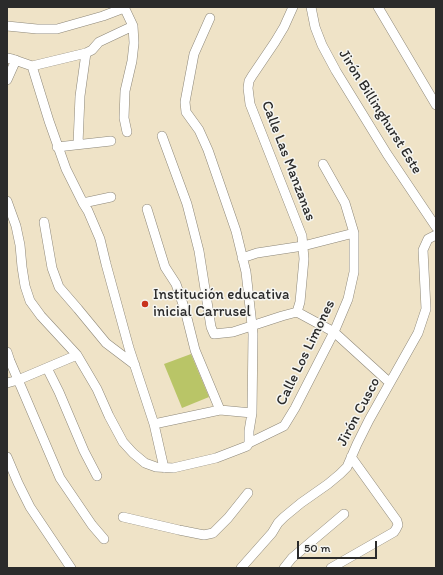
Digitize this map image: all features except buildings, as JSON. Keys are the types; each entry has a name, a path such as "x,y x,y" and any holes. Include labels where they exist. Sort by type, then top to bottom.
{"street":[{"path":"7,26 57,29 104,16 124,7 133,26 134,43 132,61 125,92 124,118 127,132"},
{"name":"Calle Las Manzanas","path":"293,7 284,27 249,81 248,88 250,104 302,236 304,259 300,302 297,312"},
{"name":"Jirón Billinghurst Este","path":"311,7 315,27 322,45 336,71 387,154 436,227"},
{"path":"378,7 436,105"},
{"path":"210,18 194,54 185,102 186,112 198,130 208,150 236,231 246,272 253,326 252,413 249,443"},
{"path":"7,80 12,59 32,66 86,53 92,50 99,42 133,26"},
{"path":"78,144 80,96 86,53"},
{"path":"7,201 16,226 25,286 30,301 77,355 97,389 123,442 145,463 164,468 154,424 135,365 100,239 88,211 66,170 48,121 32,66"},
{"path":"162,136 187,204 198,245 211,327 214,334 234,332 297,312 334,332 390,383"},
{"path":"57,147 111,141"},
{"name":"Calle Los Limones","path":"164,468 173,468 216,458 247,446 249,443 284,426 295,408 334,332 348,300 354,272 354,233 345,203 323,164"},
{"path":"83,204 111,197"},
{"path":"147,209 165,267 176,284 185,310 195,350 220,410"},
{"path":"44,222 52,268 59,287 106,343 135,365"},
{"path":"242,258 257,253 303,246 354,233"},
{"name":"Jirón Cusco","path":"241,568 284,517 328,484 347,467 369,420 418,333 426,309 423,250 428,239 436,235"},
{"path":"7,352 60,478 92,525 104,539"},
{"path":"7,383 18,380 77,355"},
{"path":"47,368 84,451 97,476"},
{"path":"154,424 220,410 252,413"},
{"path":"7,457 30,507 71,568"},
{"path":"331,568 394,532 398,525 397,521 351,457"},
{"path":"123,517 179,530 204,534 213,533 228,518 248,493"},
{"path":"284,568 292,558 344,514"}],"green space":[{"path":"191,354 209,397 182,408 164,364"}],"place":[{"name":"Institución educativa inicial Carrusel","path":"145,304"}]}
